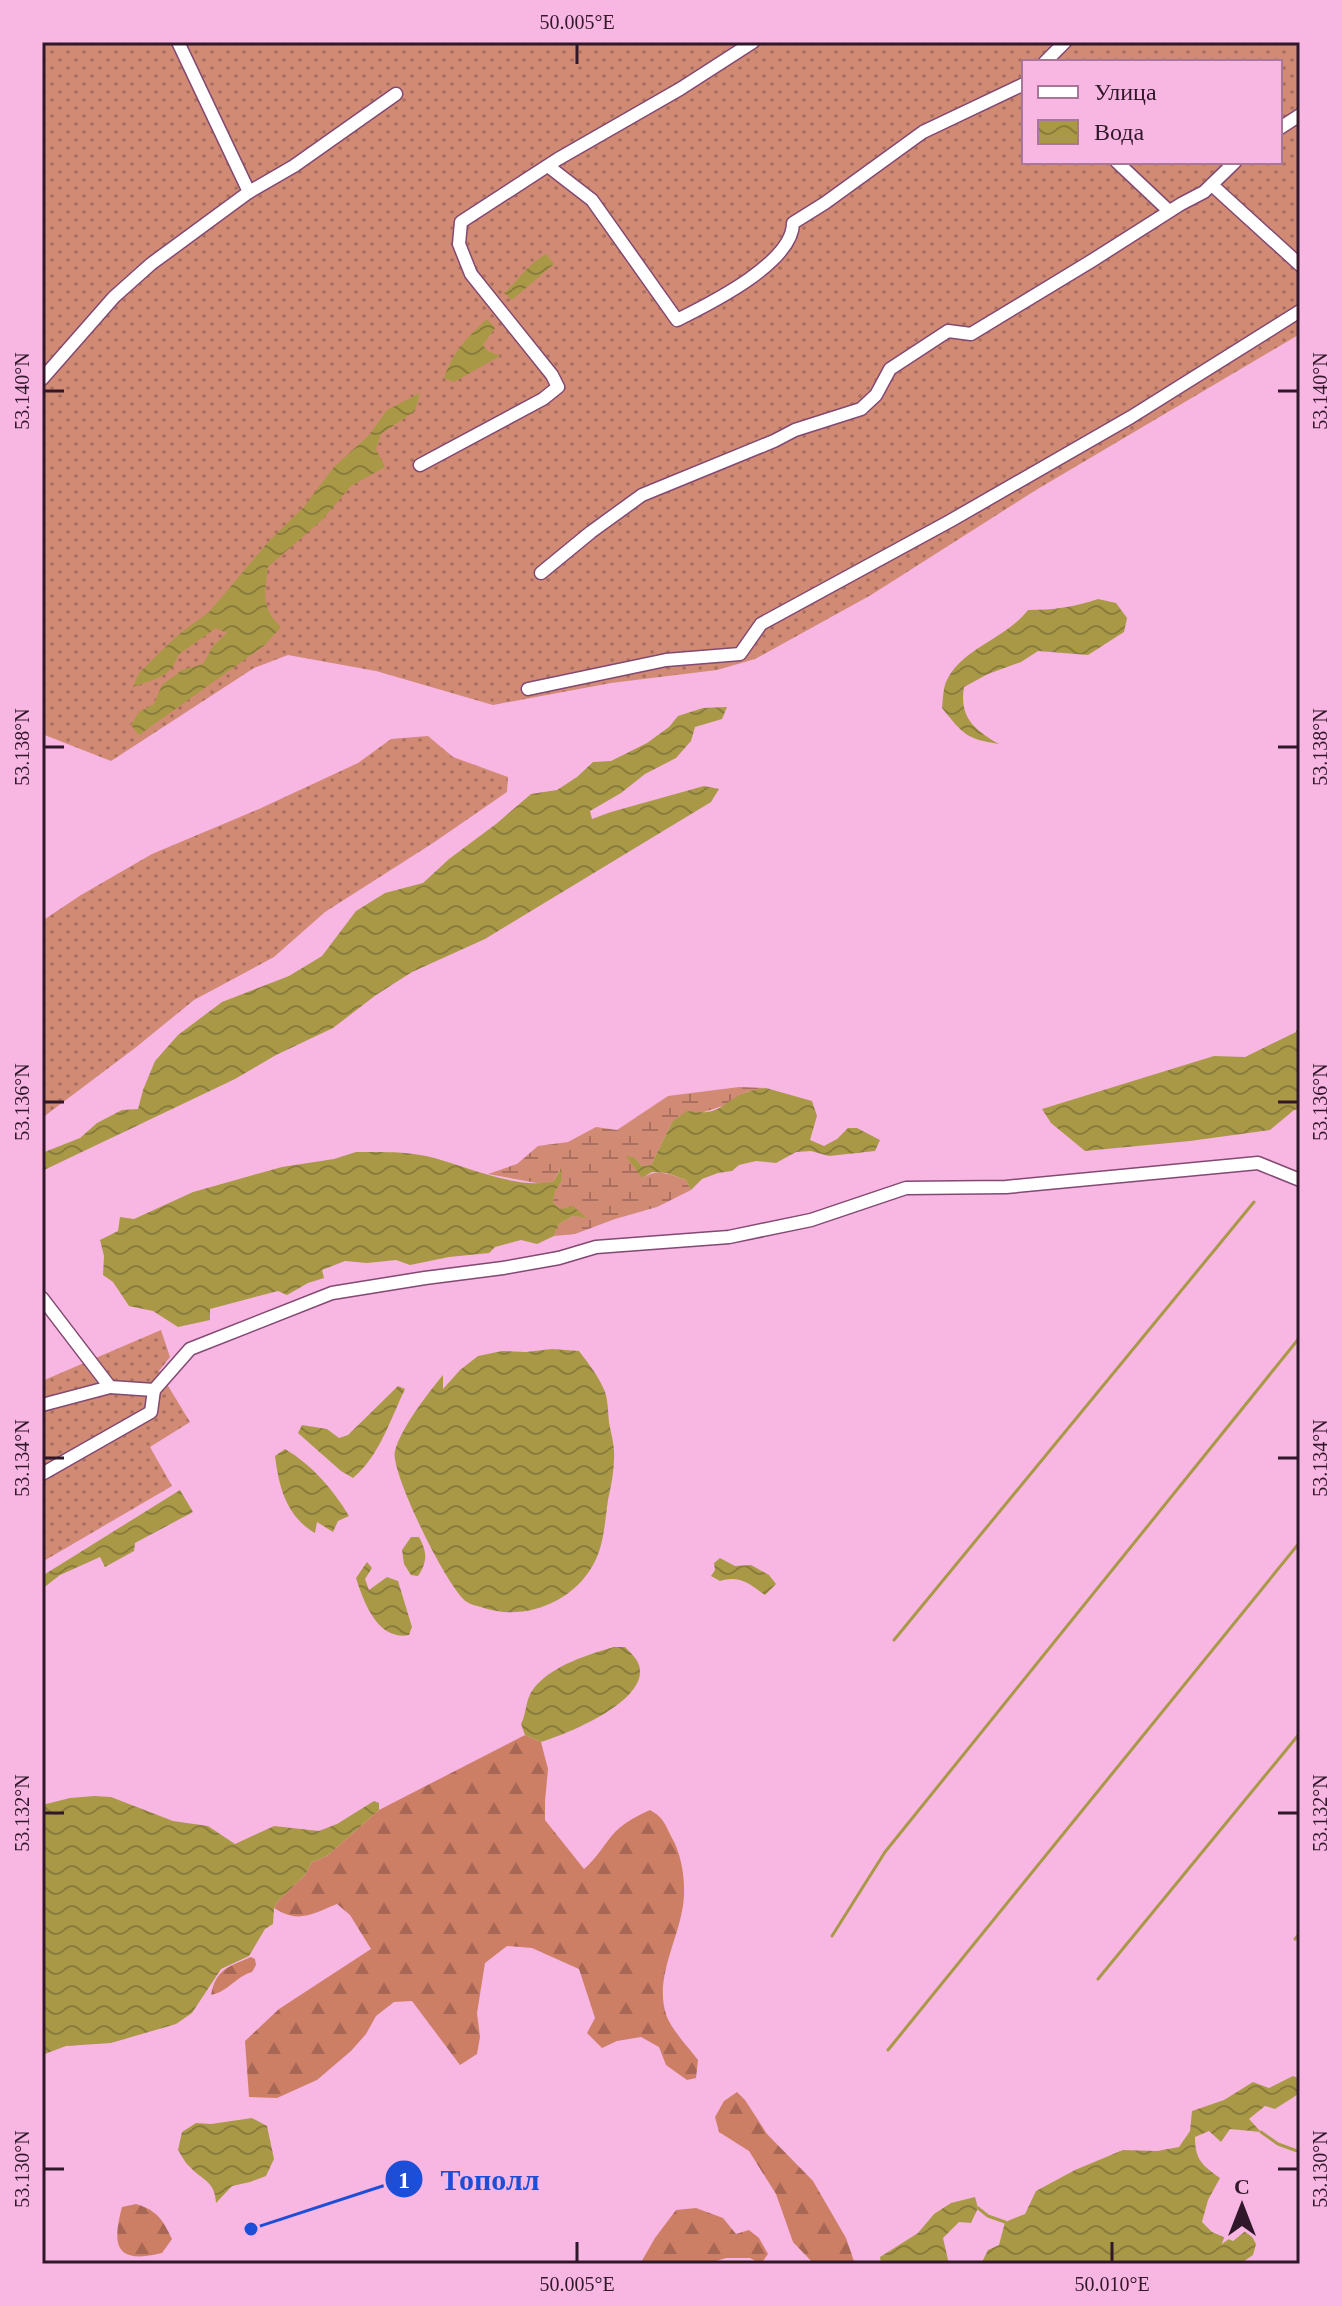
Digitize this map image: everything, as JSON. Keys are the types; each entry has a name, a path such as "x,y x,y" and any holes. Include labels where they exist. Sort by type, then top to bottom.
{"street":[{"path":"178,42 249,192"},
{"path":"420,465 543,399 558,387 552,375 471,274 459,244 461,222 753,42"},
{"path":"1047,60 1065,42"},
{"path":"548,166 592,200 677,320 726,296 774,258 793,234 793,223 923,132 1022,85"},
{"path":"42,379 114,297 151,264 249,192 294,166 396,94"},
{"path":"1282,127 1300,115"},
{"path":"1119,164 1169,211"},
{"path":"541,573 642,495 795,430 861,409 876,395 890,369 948,331 971,334 1204,192 1233,164"},
{"path":"1212,185 1300,265"},
{"path":"528,689 666,660 740,654 761,624 1131,417 1300,311"},
{"path":"42,1474 151,1412 154,1390 190,1349 332,1293 503,1268 559,1258 596,1247 729,1237 811,1220 906,1188 1006,1187 1258,1163 1300,1180"},
{"path":"42,1298 110,1387"},
{"path":"42,1405 110,1387 154,1390"}],"green space":[{"path":"42,42 1300,42 1300,334 1036,490 871,595 755,659 717,670 611,683 493,705 376,671 288,655 254,668 111,761 42,734"},
{"path":"428,736 453,757 508,777 507,792 325,912 274,957 194,1000 42,1118 42,921 152,854 358,763 391,739"},
{"path":"739,1087 766,1088 746,1092 726,1105 672,1122 651,1165 642,1166 635,1158 642,1178 653,1173 669,1174 686,1180 691,1190 657,1207 575,1234 554,1236 559,1224 573,1216 586,1217 560,1209 553,1202 554,1191 562,1181 560,1169 554,1181 542,1184 488,1174 517,1164 538,1146 568,1142 596,1127 617,1130 668,1096"},
{"path":"161,1330 170,1357 159,1371 190,1422 150,1447 172,1486 42,1562 42,1381"},
{"path":"525,1735 541,1742 548,1769 545,1820 584,1869 619,1828 645,1812 650,1810 655,1813 668,1829 681,1864 684,1893 665,1975 663,2001 671,2025 698,2060 696,2078 687,2080 666,2065 659,2047 641,2037 617,2041 602,2048 587,2033 595,2018 579,1969 532,1948 507,1946 485,1963 477,2013 480,2037 477,2054 460,2065 412,2001 394,2002 376,2016 351,2051 317,2080 277,2098 249,2097 245,2041 279,2009 371,1949 350,1915 337,1904 306,1916 291,1916 274,1908 278,1901 305,1875 312,1862 327,1856 379,1810"},
{"path":"251,1957 256,1965 252,1972 211,1995 220,1974"},
{"path":"737,2092 767,2134 813,2181 846,2238 855,2264 814,2264 793,2242 776,2194 749,2151 719,2132 715,2117 724,2101"},
{"path":"136,2204 154,2213 172,2239 162,2253 135,2256 121,2250 117,2233 122,2207"},
{"path":"696,2208 723,2218 736,2234 749,2230 759,2238 768,2254 761,2264 750,2258 726,2258 710,2263 640,2264 676,2210"}],"water":[{"path":"546,254 554,264 512,300 504,293 529,267"},
{"path":"487,319 495,328 483,345 500,356 454,382 444,378 461,346"},
{"path":"420,393 415,411 381,434 376,449 385,467 351,486 322,520 268,567 267,606 281,627 265,645 139,735 131,725 139,712 154,704 162,685 182,670 203,664 213,646 227,633 216,628 178,655 166,673 133,687 139,673 178,635 209,612 269,541 304,507 333,468 369,435 387,410"},
{"path":"1098,599 1116,603 1127,618 1124,632 1088,655 1038,651 1021,662 964,687 964,707 970,722 999,744 966,734 942,708 945,685 953,670 1028,610 1064,608"},
{"path":"727,707 722,719 695,727 691,741 676,758 645,774 590,811 592,819 704,786 719,789 711,802 485,939 412,972 333,1028 235,1079 42,1171 42,1153 80,1138 97,1123 122,1110 138,1109 155,1061 178,1035 222,1002 289,976 322,956 356,911 385,893 423,883 531,794 557,790 593,762 611,761 647,743 678,716 703,708"},
{"path":"1300,1021 1300,1109 1294,1110 1270,1130 1085,1151 1051,1123 1042,1109 1214,1056 1245,1057 1296,1032"},
{"path":"766,1088 812,1101 817,1116 810,1140 824,1146 848,1128 857,1128 880,1140 875,1151 829,1156 811,1151 796,1152 776,1163 756,1161 739,1165 732,1171 702,1179 691,1190 686,1180 667,1173 652,1172 642,1178 626,1156 635,1158 642,1166 651,1165 672,1122 687,1111 715,1110 747,1092"},
{"path":"356,1152 417,1154 523,1182 554,1181 561,1168 562,1181 555,1191 553,1202 560,1209 573,1206 587,1218 573,1216 559,1224 554,1236 537,1244 521,1240 495,1247 489,1253 410,1265 396,1260 367,1263 345,1261 322,1270 324,1278 287,1295 278,1291 210,1309 210,1320 178,1327 153,1311 129,1306 113,1282 103,1275 104,1256 100,1240 118,1231 120,1217 134,1219 193,1192 282,1167 334,1159"},
{"path":"502,1351 579,1351 606,1395 614,1454 602,1542 597,1558 584,1578 560,1599 546,1606 515,1612 484,1608 469,1603 447,1577 410,1504 395,1451 409,1422 443,1375 443,1389 478,1356"},
{"path":"398,1386 405,1389 384,1436 353,1478 298,1433 302,1425 327,1429 339,1438 348,1435"},
{"path":"285,1449 321,1478 349,1516 338,1521 333,1532 317,1522 315,1533 291,1509 282,1490 275,1456"},
{"path":"180,1490 193,1512 135,1543 134,1551 105,1567 100,1557 60,1575 42,1589 42,1576"},
{"path":"411,1537 419,1537 425,1552 424,1566 418,1576 411,1575 404,1564 402,1550"},
{"path":"720,1558 735,1566 751,1565 769,1575 776,1584 765,1595 739,1580 720,1581 711,1576 715,1570 714,1563"},
{"path":"367,1562 372,1568 365,1579 369,1590 387,1577 398,1581 412,1627 409,1635 389,1632 368,1609 356,1578"},
{"path":"614,1647 625,1647 639,1665 636,1685 627,1696 600,1716 553,1738 541,1742 525,1735 521,1724 528,1701 531,1692 542,1680 571,1662"},
{"path":"94,1796 111,1797 173,1821 208,1826 235,1844 274,1826 319,1831 337,1824 374,1801 379,1803 379,1810 327,1856 312,1862 305,1875 278,1901 274,1908 273,1924 265,1929 249,1956 221,1969 192,2013 176,2024 111,2043 66,2046 42,2055 42,1805"},
{"path":"1293,2076 1300,2079 1300,2093 1275,2109 1265,2106 1249,2119 1261,2132 1230,2129 1221,2142 1209,2131 1195,2137 1196,2151 1201,2161 1220,2178 1208,2200 1202,2222 1212,2232 1233,2241 1248,2229 1256,2244 1253,2255 1240,2264 981,2264 988,2250 999,2245 1005,2222 1025,2214 1036,2191 1123,2150 1157,2151 1179,2147 1190,2131 1192,2111 1224,2100 1253,2082 1269,2088"},
{"path":"252,2118 267,2126 274,2159 266,2176 232,2186 216,2203 211,2186 188,2165 178,2150 182,2132 196,2123"},
{"path":"975,2197 978,2208 971,2223 959,2222 943,2238 949,2264 881,2264 880,2257 918,2233 934,2214 951,2203"}],"waterway":[{"path":"894,1640 1254,1202"},
{"path":"832,1936 885,1852 1300,1337"},
{"path":"888,2050 1300,1542"},
{"path":"1098,1979 1300,1733"},
{"path":"1295,1939 1300,1933"},
{"path":"1261,2132 1278,2144 1300,2152"},
{"path":"978,2208 988,2216 1005,2222"}],"place":[{"name":"Тополл","path":"251,2229"}]}
